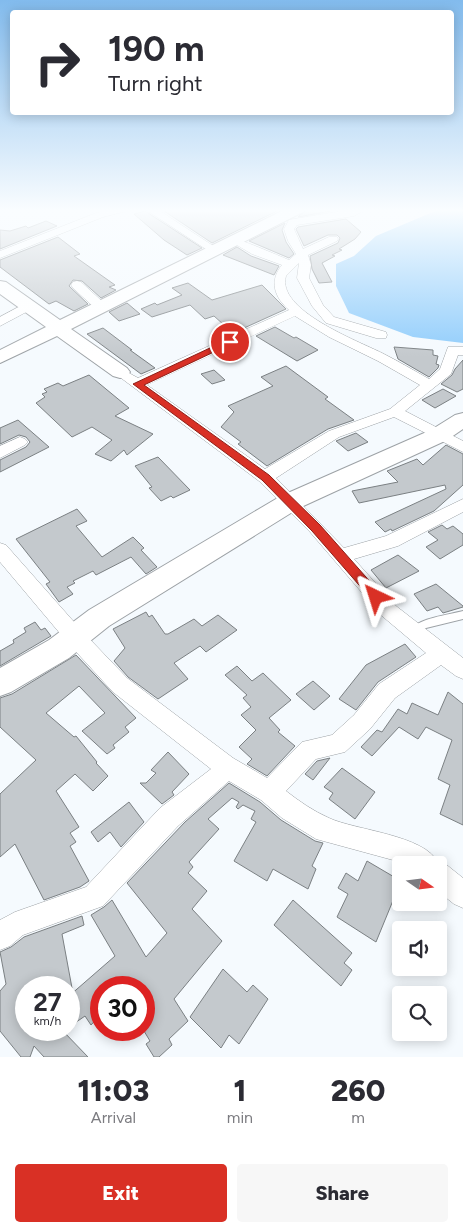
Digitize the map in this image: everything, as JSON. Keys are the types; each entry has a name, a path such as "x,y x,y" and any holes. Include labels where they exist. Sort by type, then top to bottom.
{"street":[{"path":"0,357 201,258"},
{"path":"274,258 290,264"},
{"path":"297,258 282,272 279,280 280,288 285,298 297,311 316,325 375,354 430,385"},
{"path":"303,258 305,265 303,278 318,306 330,320 381,335"},
{"path":"77,285 101,307"},
{"path":"0,286 265,477 316,528 388,611 463,670"},
{"path":"0,322 28,306"},
{"path":"138,384 297,311"},
{"path":"265,477 334,434 395,412 446,371 453,350 463,351"},
{"path":"395,412 463,447"},
{"path":"0,683 59,649 99,618 290,502 439,435 463,420"},
{"path":"0,453 20,442"},
{"path":"340,556 392,541 463,505"},
{"path":"0,550 120,686 225,766 269,792 291,810 325,830 398,849 410,856"},
{"path":"269,792 310,749 338,745 362,722 387,691 442,653"},
{"path":"0,936 15,925 94,897 170,817 220,776 225,766"},
{"path":"448,882 463,895"}],"lane":[{"path":"414,631 423,625 463,615"}],"shaded area":[{"path":"349,258 463,258 463,343 413,337 349,313 336,286 336,264"}],"building":[{"path":"4,258 77,258 115,285 109,287 116,290 101,298 82,281 73,280 69,286 88,304 74,311 56,301 49,304 0,267 0,260"},
{"path":"231,258 258,258 279,266 274,275"},
{"path":"310,258 331,258 322,263 332,282 319,283 312,269"},
{"path":"188,283 212,300 262,285 286,309 233,333 214,316 205,319 190,305 152,317 141,309 182,295 172,288"},
{"path":"127,303 140,314 119,321 109,312"},
{"path":"275,327 318,350 297,361 256,336"},
{"path":"103,328 155,368 141,374 87,334"},
{"path":"394,347 433,350 433,355 438,356 436,364 439,365 438,368 429,377 398,359"},
{"path":"463,360 463,389 457,392 441,384 452,375"},
{"path":"286,366 328,397 325,399 354,420 328,429 267,466 238,444 241,442 221,427 234,412 228,406 273,386 261,377"},
{"path":"214,370 225,380 212,384 201,374"},
{"path":"89,375 129,408 115,416 153,434 127,455 124,450 111,461 95,454 112,440 92,427 72,437 36,403 45,397 42,394 47,392 44,389 58,383 63,386"},
{"path":"443,389 456,396 435,408 422,400"},
{"path":"18,420 49,447 0,472 0,460 26,447 30,442 26,437 19,435 0,444 0,428"},
{"path":"356,433 368,442 348,451 336,441"},
{"path":"446,445 463,454 463,485 434,511 392,531 391,529 385,532 375,522 446,489 445,485 359,503 352,491 398,482 387,471 417,459 423,465"},
{"path":"158,457 190,490 161,501 149,488 152,487 135,466"},
{"path":"77,509 87,521 76,526 102,557 133,537 144,548 141,550 157,567 146,574 131,557 96,575 93,571 73,581 75,583 67,587 73,594 59,602 46,584 50,582 16,539"},
{"path":"442,525 447,529 453,526 463,534 463,545 440,559 426,547 438,540 428,532"},
{"path":"398,555 419,571 386,588 371,570"},
{"path":"436,584 463,607 443,613 438,607 427,611 414,594"},
{"path":"146,612 149,617 152,615 165,634 194,619 202,626 218,615 237,630 206,652 200,646 174,663 188,679 158,699 128,677 114,661 125,648 113,629"},
{"path":"35,622 41,630 45,628 51,636 0,666 0,651 14,643 13,640 26,632 24,628"},
{"path":"405,644 416,657 378,682 356,710 339,699 366,665"},
{"path":"76,655 136,718 125,727 129,732 113,745 115,748 107,754 82,731 105,713 79,686 46,713 74,737 76,736 108,776 93,791 75,774 56,791 79,827 70,833 76,842 70,846 89,881 80,887 44,900 15,844 0,857 0,794 36,760 0,727 0,698 12,694"},
{"path":"237,666 252,681 263,673 291,700 269,718 280,730 278,732 295,746 267,776 247,764 252,759 239,747 256,730 241,715 251,707 243,698 247,695 225,675"},
{"path":"313,681 330,696 314,710 296,694"},
{"path":"448,692 463,704 463,825 440,814 450,785 438,779 452,740 426,727 418,739 399,727 372,756 361,747 377,730 382,732 398,709 407,714 412,703 438,715"},
{"path":"168,752 189,774 172,792 174,795 162,804 140,783 146,783 156,773 151,770"},
{"path":"330,758 313,780 305,774 317,761"},
{"path":"342,768 375,792 355,819 329,799 333,793 324,787"},
{"path":"229,783 260,802 281,820 315,841 323,843 312,866 316,869 308,889 273,869 267,881 234,861 256,822 251,819 255,811 243,805 238,809 236,807 239,802 232,798 208,819 219,829 189,862 193,867 188,873 207,891 192,909 222,941 174,999 188,1021 169,1039 172,1045 159,1057 154,1057 146,1044 150,1041 155,1041 155,976 92,976 115,956 91,915 112,900 146,957 167,933 127,883 185,822"},
{"path":"129,802 144,822 121,847 110,832 98,842 91,832"},
{"path":"367,861 392,876 392,903 376,942 337,917 348,894 338,888 346,873 358,881"},
{"path":"293,900 352,953 344,963 352,970 341,986 274,925"},
{"path":"82,916 84,925 62,934 70,976 15,976 15,1041 73,1041 88,1057 44,1057 34,1046 30,1057 21,1057 0,1031 0,991 6,984 0,952 11,947 24,937"},
{"path":"223,969 247,992 253,985 268,999 239,1044 229,1035 221,1048 190,1017"},
{"path":"90,978 90,1024 85,1016 80,1019 80,986"}],"route":[{"path":"230,342 138,384 265,477 316,528 376,597"}]}
